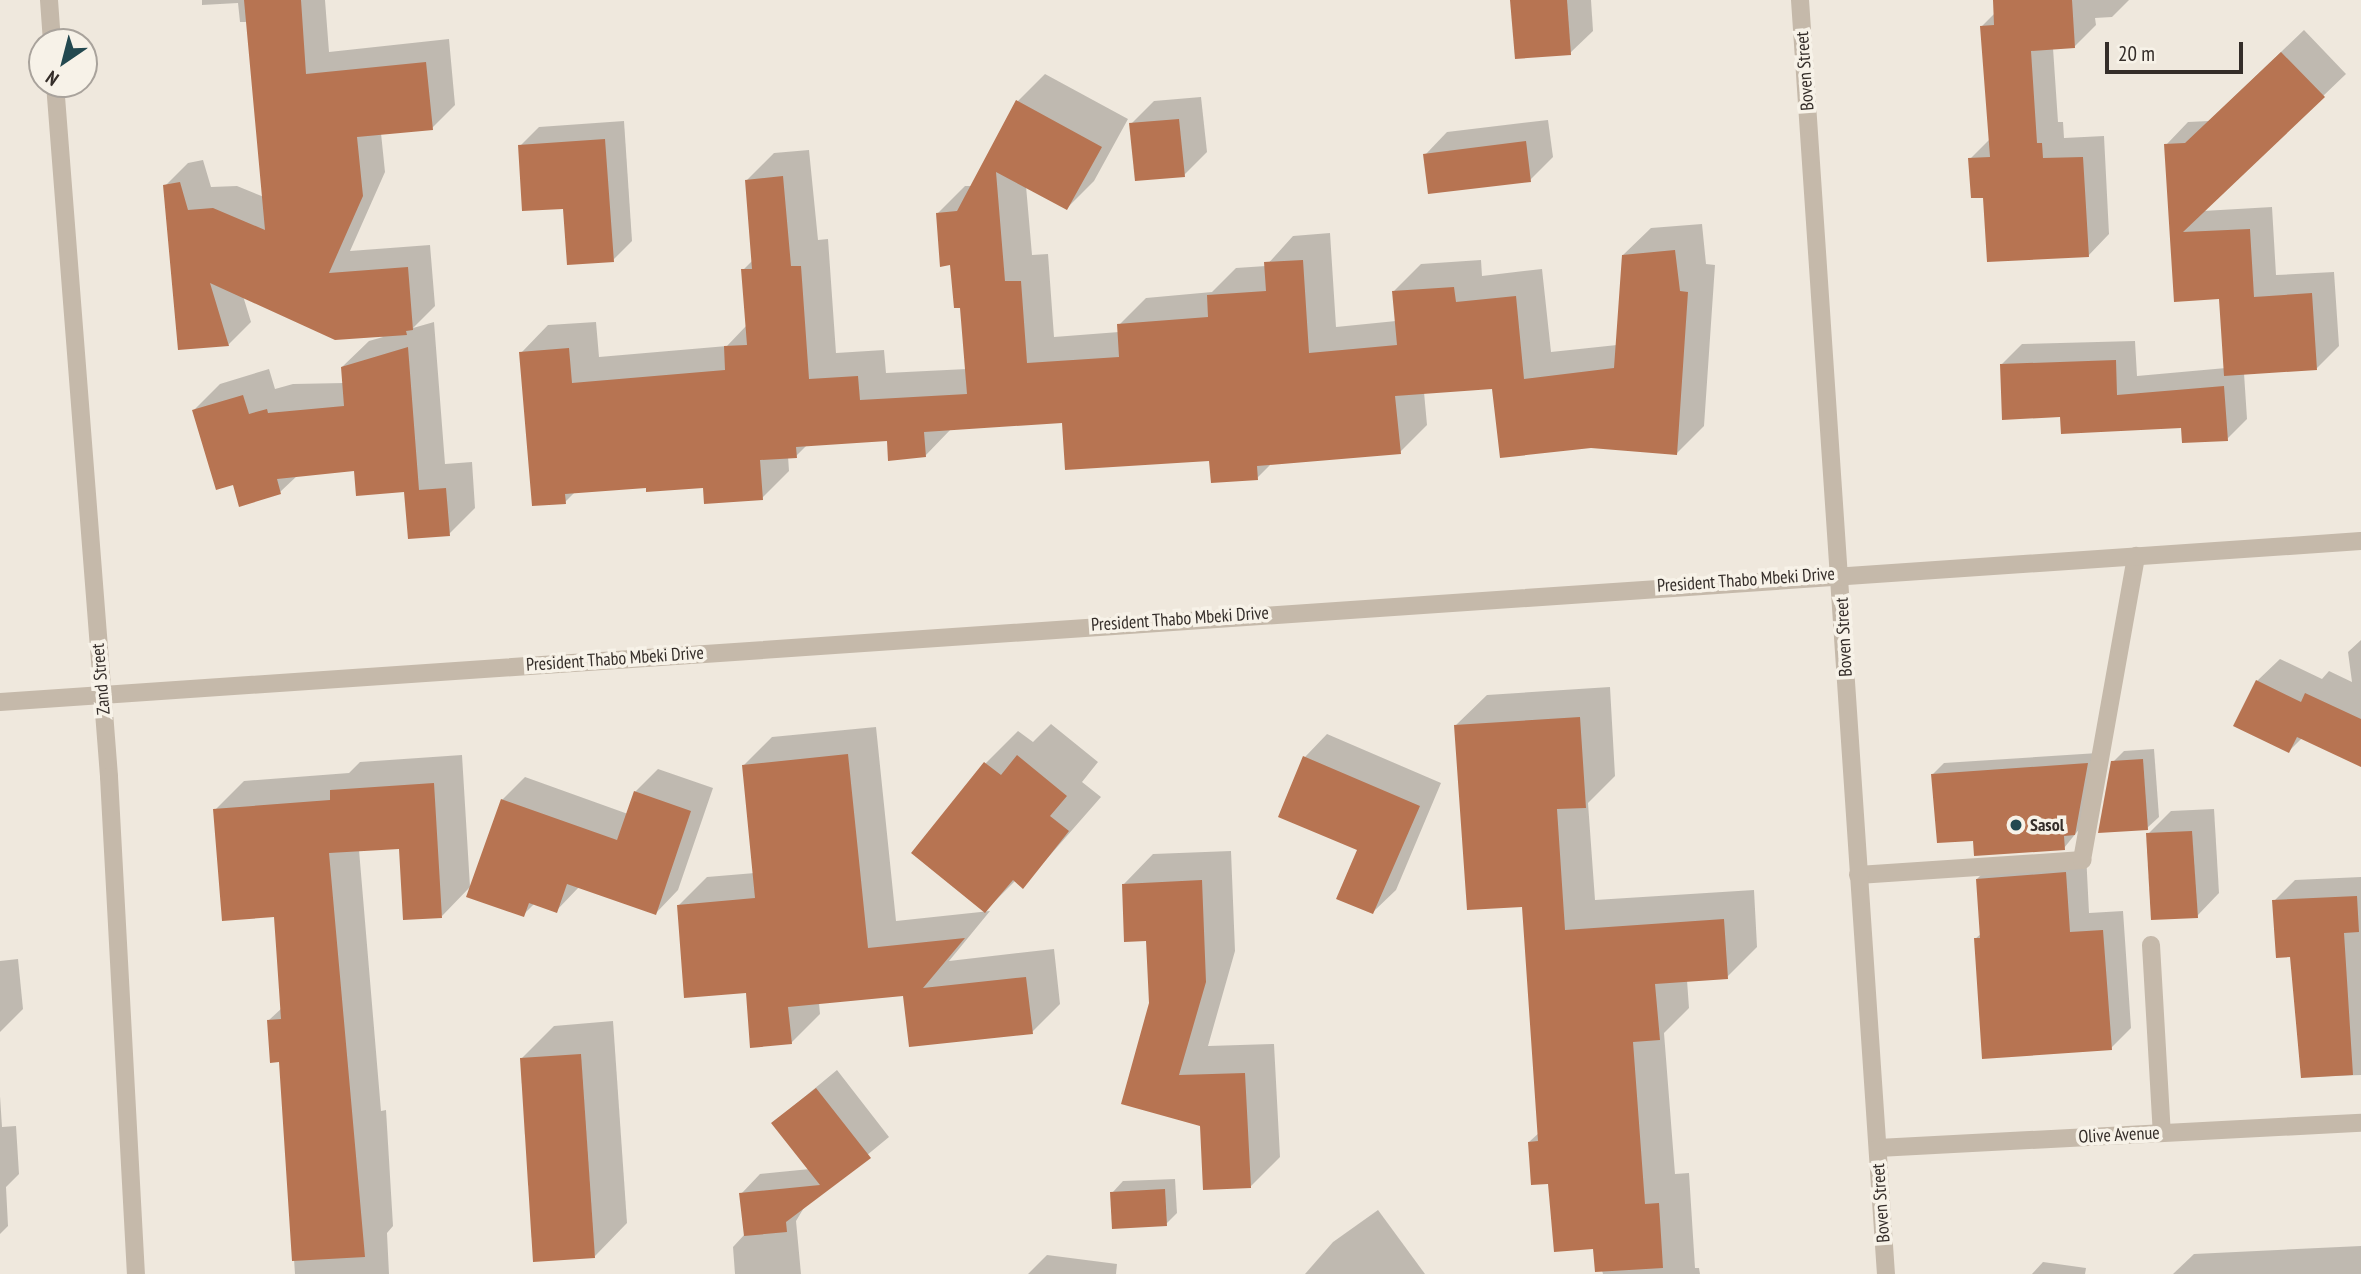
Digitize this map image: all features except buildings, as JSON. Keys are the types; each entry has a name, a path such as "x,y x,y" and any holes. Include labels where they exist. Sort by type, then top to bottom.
{"street":[{"path":"49,0 51,28"},
{"name":"Boven Street","path":"1800,0 1886,1274"},
{"name":"Zand Street","path":"56,98 103,695 136,1274"},
{"name":"President Thabo Mbeki Drive","path":"0,702 1840,573 2361,541"},
{"path":"1858,875 2082,860 2136,556"},
{"path":"2151,945 2162,1133"},
{"name":"Olive Avenue","path":"1878,1148 2361,1123"}],"place":[{"name":"Sasol","path":"2016,825"}]}
